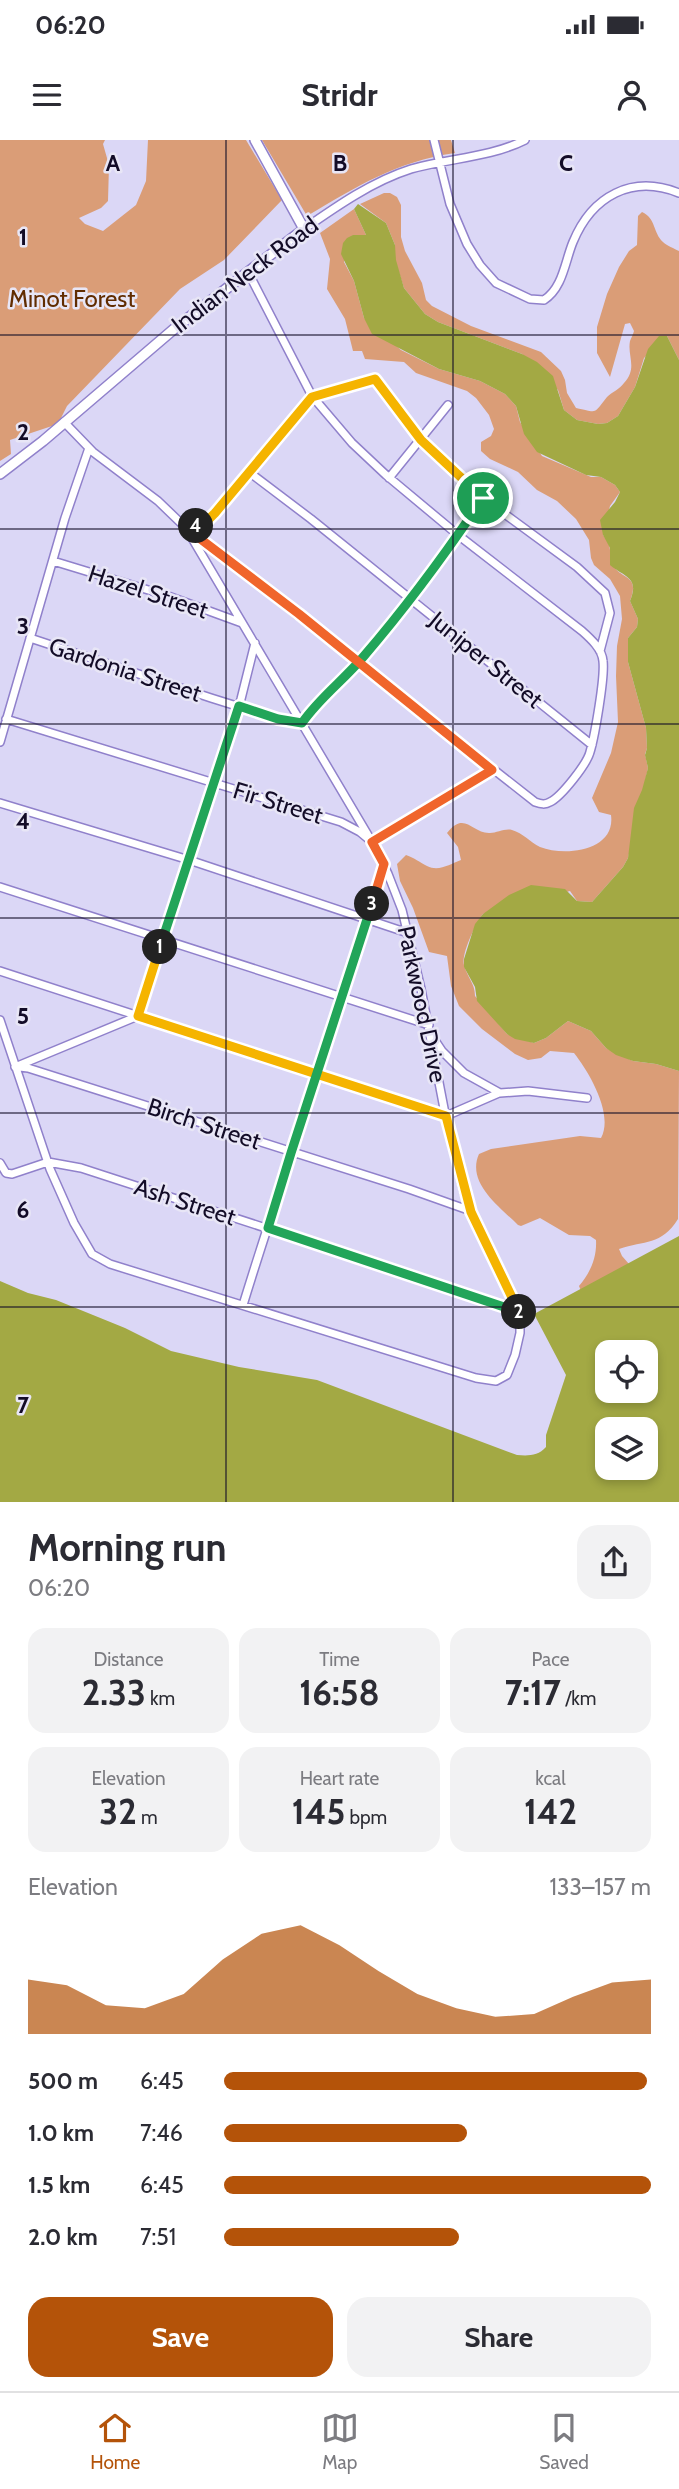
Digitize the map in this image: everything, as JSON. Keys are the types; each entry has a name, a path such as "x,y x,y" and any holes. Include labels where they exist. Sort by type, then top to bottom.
{"street":[{"path":"255,140 304,229"},
{"path":"434,140 445,190 472,253 490,278 530,299 544,300 552,293 579,229 603,201 621,190 643,185 679,193"},
{"name":"Indian Neck Road","path":"0,474 174,329 338,206 390,177 414,168 492,153 525,140"},
{"path":"248,272 312,397 352,443 389,478 458,535 582,631 600,651"},
{"path":"375,379 421,440 483,498 576,567 605,593 610,613 600,651 603,668 592,745 587,759 553,801 543,804 535,802 186,528 199,525 210,518 312,397 375,379"},
{"path":"389,478 448,405"},
{"name":"Parkwood Drive","path":"65,422 89,448 158,501 186,528 384,864 408,933 446,1116 471,1212 520,1314"},
{"path":"0,742 52,561 89,448"},
{"name":"Juniper Street","path":"248,472 311,519 592,745"},
{"path":"302,723 317,703 359,662 410,599 483,498"},
{"name":"Hazel Street","path":"52,561 168,596 243,624"},
{"name":"Gardonia Street","path":"30,638 278,719 302,723"},
{"path":"16,1067 138,1016 239,706 255,643"},
{"name":"Fir Street","path":"6,719 341,822 372,842"},
{"path":"372,842 492,770"},
{"path":"0,803 189,860 408,933"},
{"path":"243,1305 384,864"},
{"path":"0,887 428,1025 436,1045 453,1063 470,1078 500,1093"},
{"path":"0,971 446,1116 500,1093 528,1091 587,1098"},
{"path":"0,1020 48,1161 74,1223 94,1256 110,1264 493,1381 505,1377 513,1363 520,1332 520,1314"},
{"name":"Birch Street","path":"16,1067 28,1068 471,1212"},
{"path":"0,1163 5,1171 12,1174 48,1161"},
{"name":"Ash Street","path":"48,1161 81,1168 268,1228 520,1314"}],"green space":[{"name":"Minot Forest","path":"0,140 105,140 103,144 109,165 108,201 101,208 79,218 85,224 103,231 136,205 146,181 148,140 246,140 282,200 224,260 180,289 67,406 58,424 10,440 11,454 0,461"},
{"path":"262,140 451,140 455,153 395,169 360,185 307,216"},
{"path":"384,193 397,197 401,205 401,237 405,251 422,283 426,300 432,306 471,326 541,352 561,371 567,393 576,408 592,411 622,385 630,372 629,346 634,331 630,323 625,324 610,377 597,353 597,327 619,267 629,251 637,245 638,216 642,212 650,218 663,242 679,251 679,360 667,336 644,358 635,387 618,416 607,423 598,424 577,420 564,410 558,390 522,354 438,322 425,314 404,288 395,260 395,245 386,223 360,204"},
{"path":"354,209 366,235 353,235 344,262 354,281 364,318 401,350 439,369 480,381 505,394 516,406 520,422 542,456 591,477 601,477 615,485 620,492 610,506 603,535 609,546 612,564 632,582 633,587 630,601 638,619 637,627 628,638 628,662 646,728 645,754 648,768 628,858 592,902 577,901 570,891 483,914 470,939 464,960 475,996 507,1034 534,1043 546,1038 568,1021 591,1031 606,1048 633,1061 679,1071 678,1219 672,1228 659,1238 619,1249 629,1264 585,1301 579,1286 592,1265 596,1240 590,1236 569,1235 540,1218 518,1225 487,1194 477,1175 476,1165 479,1154 491,1149 580,1136 601,1138 604,1117 598,1094 574,1053 550,1051 541,1058 528,1060 515,1054 482,1029 459,1006 451,986 447,956 429,952 400,881 397,864 406,855 431,868 444,867 461,860 458,847 447,833 459,823 484,832 512,830 550,850 575,851 597,844 606,837 611,815 599,812 592,798 611,753 618,722 616,676 617,646 622,619 620,596 610,579 594,565 589,540 576,519 518,472 490,459 481,451 481,442 491,436 494,429 489,415 476,398 467,391 416,373 404,362 365,359 362,351 353,351 345,319 327,289 330,259 320,233"}],"shaded area":[{"path":"358,204 386,223 395,245 404,288 425,314 438,322 537,362 553,376 564,410 577,420 598,424 607,423 618,416 635,387 648,349 659,336 667,336 679,360 679,1071 616,1055 591,1031 568,1021 546,1038 534,1043 515,1039 507,1034 477,1001 475,987 464,967 475,924 483,914 509,895 531,885 565,889 577,901 592,902 628,858 634,808 648,768 645,755 646,728 628,662 628,638 637,627 638,619 630,601 633,593 632,582 610,565 610,548 603,535 600,520 620,492 615,485 537,452 524,434 516,406 505,394 480,381 439,369 372,334 364,318 354,281 341,254 347,238 366,235 354,209"},
{"path":"679,1236 679,1502 0,1502 0,1281 125,1328 171,1351 239,1367 317,1380 517,1455 536,1454 546,1447 546,1435 566,1375 534,1314"}],"route":[{"path":"483,498 421,440 375,379 312,397 210,518 199,525 186,528 299,614 359,662 362,664 492,770 372,842 384,864 362,939 316,1074 268,1228 520,1314 471,1212 446,1116 407,1103 316,1074 211,1041 138,1016 239,706 278,719 302,723 317,703 359,662 381,636 431,572 483,498"}]}
